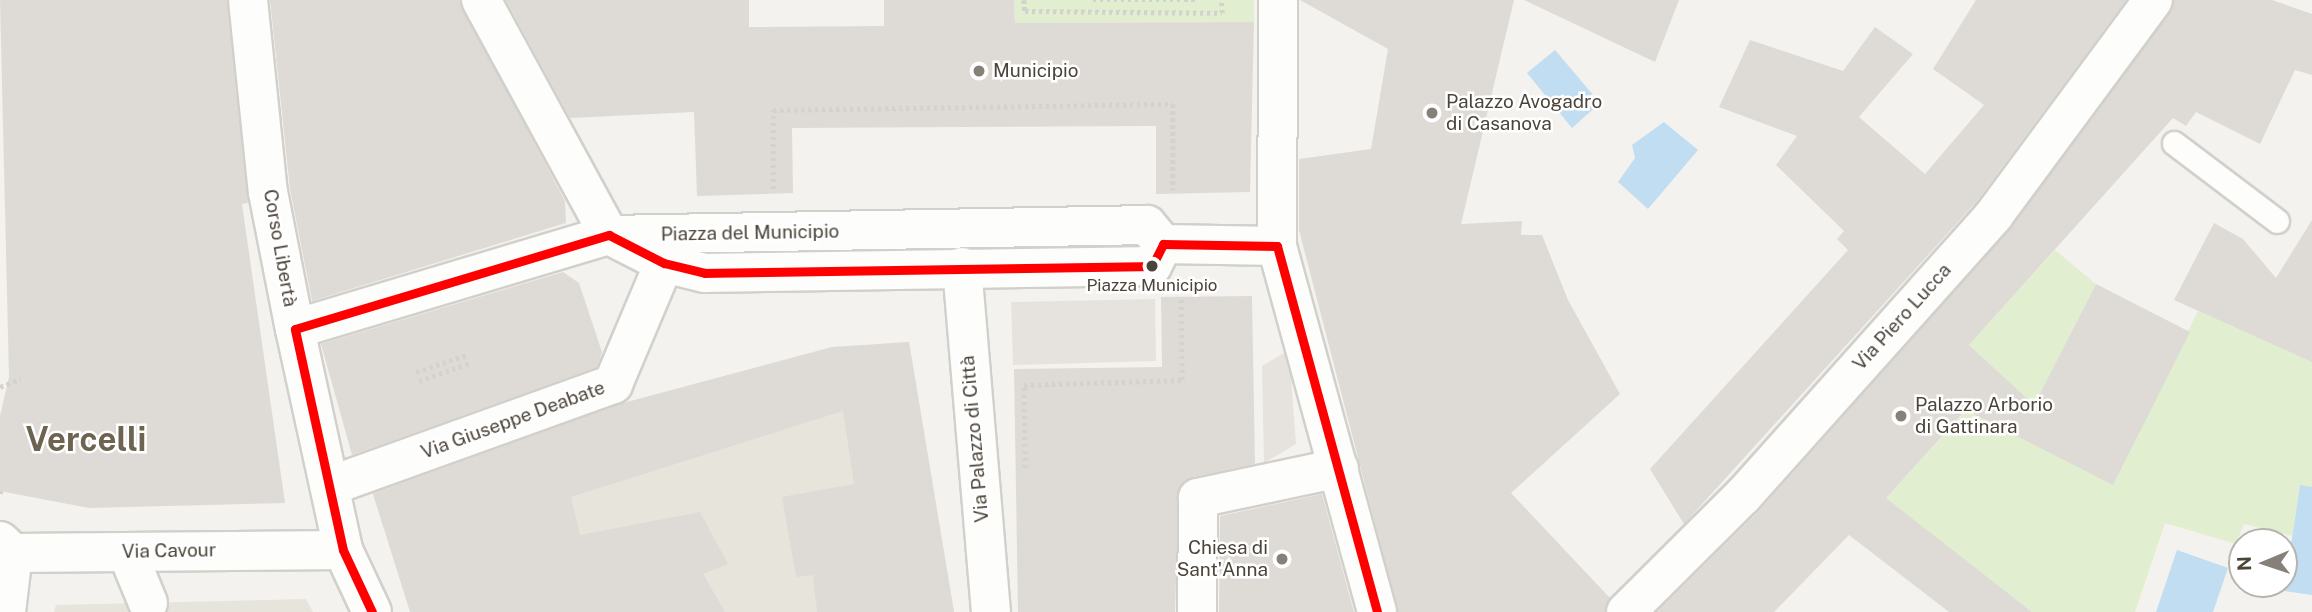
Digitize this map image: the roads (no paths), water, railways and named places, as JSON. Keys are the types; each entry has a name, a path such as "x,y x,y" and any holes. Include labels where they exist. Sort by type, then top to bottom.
{"street":[{"name":"Corso Libertà","path":"247,0 268,192 295,329 342,550 372,612"},
{"path":"295,329 609,235 556,133 481,0"},
{"path":"1278,0 1277,246 1377,612"},
{"name":"Via Piero Lucca","path":"1626,612 1743,496 2103,89 2153,0"},
{"name":"Piazza del Municipio","path":"1147,225 1163,244 1152,266 705,272 664,263 609,235 1147,225"},
{"path":"1163,244 1277,246"},
{"name":"Via Giuseppe Deabate","path":"330,486 613,384 664,263"},
{"name":"Via Palazzo di Città","path":"962,267 991,612"},
{"path":"1197,612 1198,498 1339,468"},
{"path":"6,612 7,547"},
{"name":"Via Cavour","path":"7,547 127,552 342,550"},
{"path":"127,552 148,603"}],"lane":[{"path":"2174,143 2277,221"}],"water":[{"path":"1555,50 1600,103 1572,128 1527,73"},
{"path":"1664,122 1698,150 1648,209 1618,182 1635,158 1632,145"},
{"path":"2300,485 2312,487 2312,595 2298,593 2298,528 2294,528"},
{"path":"2177,550 2228,568 2213,612 2156,612"}],"place":[{"name":"Municipio","path":"979,71"},
{"name":"Palazzo Avogadro di Casanova","path":"1432,113"},
{"name":"Piazza Municipio","path":"1152,266"},
{"name":"Palazzo Arborio di Gattinara","path":"1901,416"},
{"name":"Chiesa di Sant'Anna","path":"1282,559"}],"district":[{"name":"Vercelli","path":"86,440"}]}
